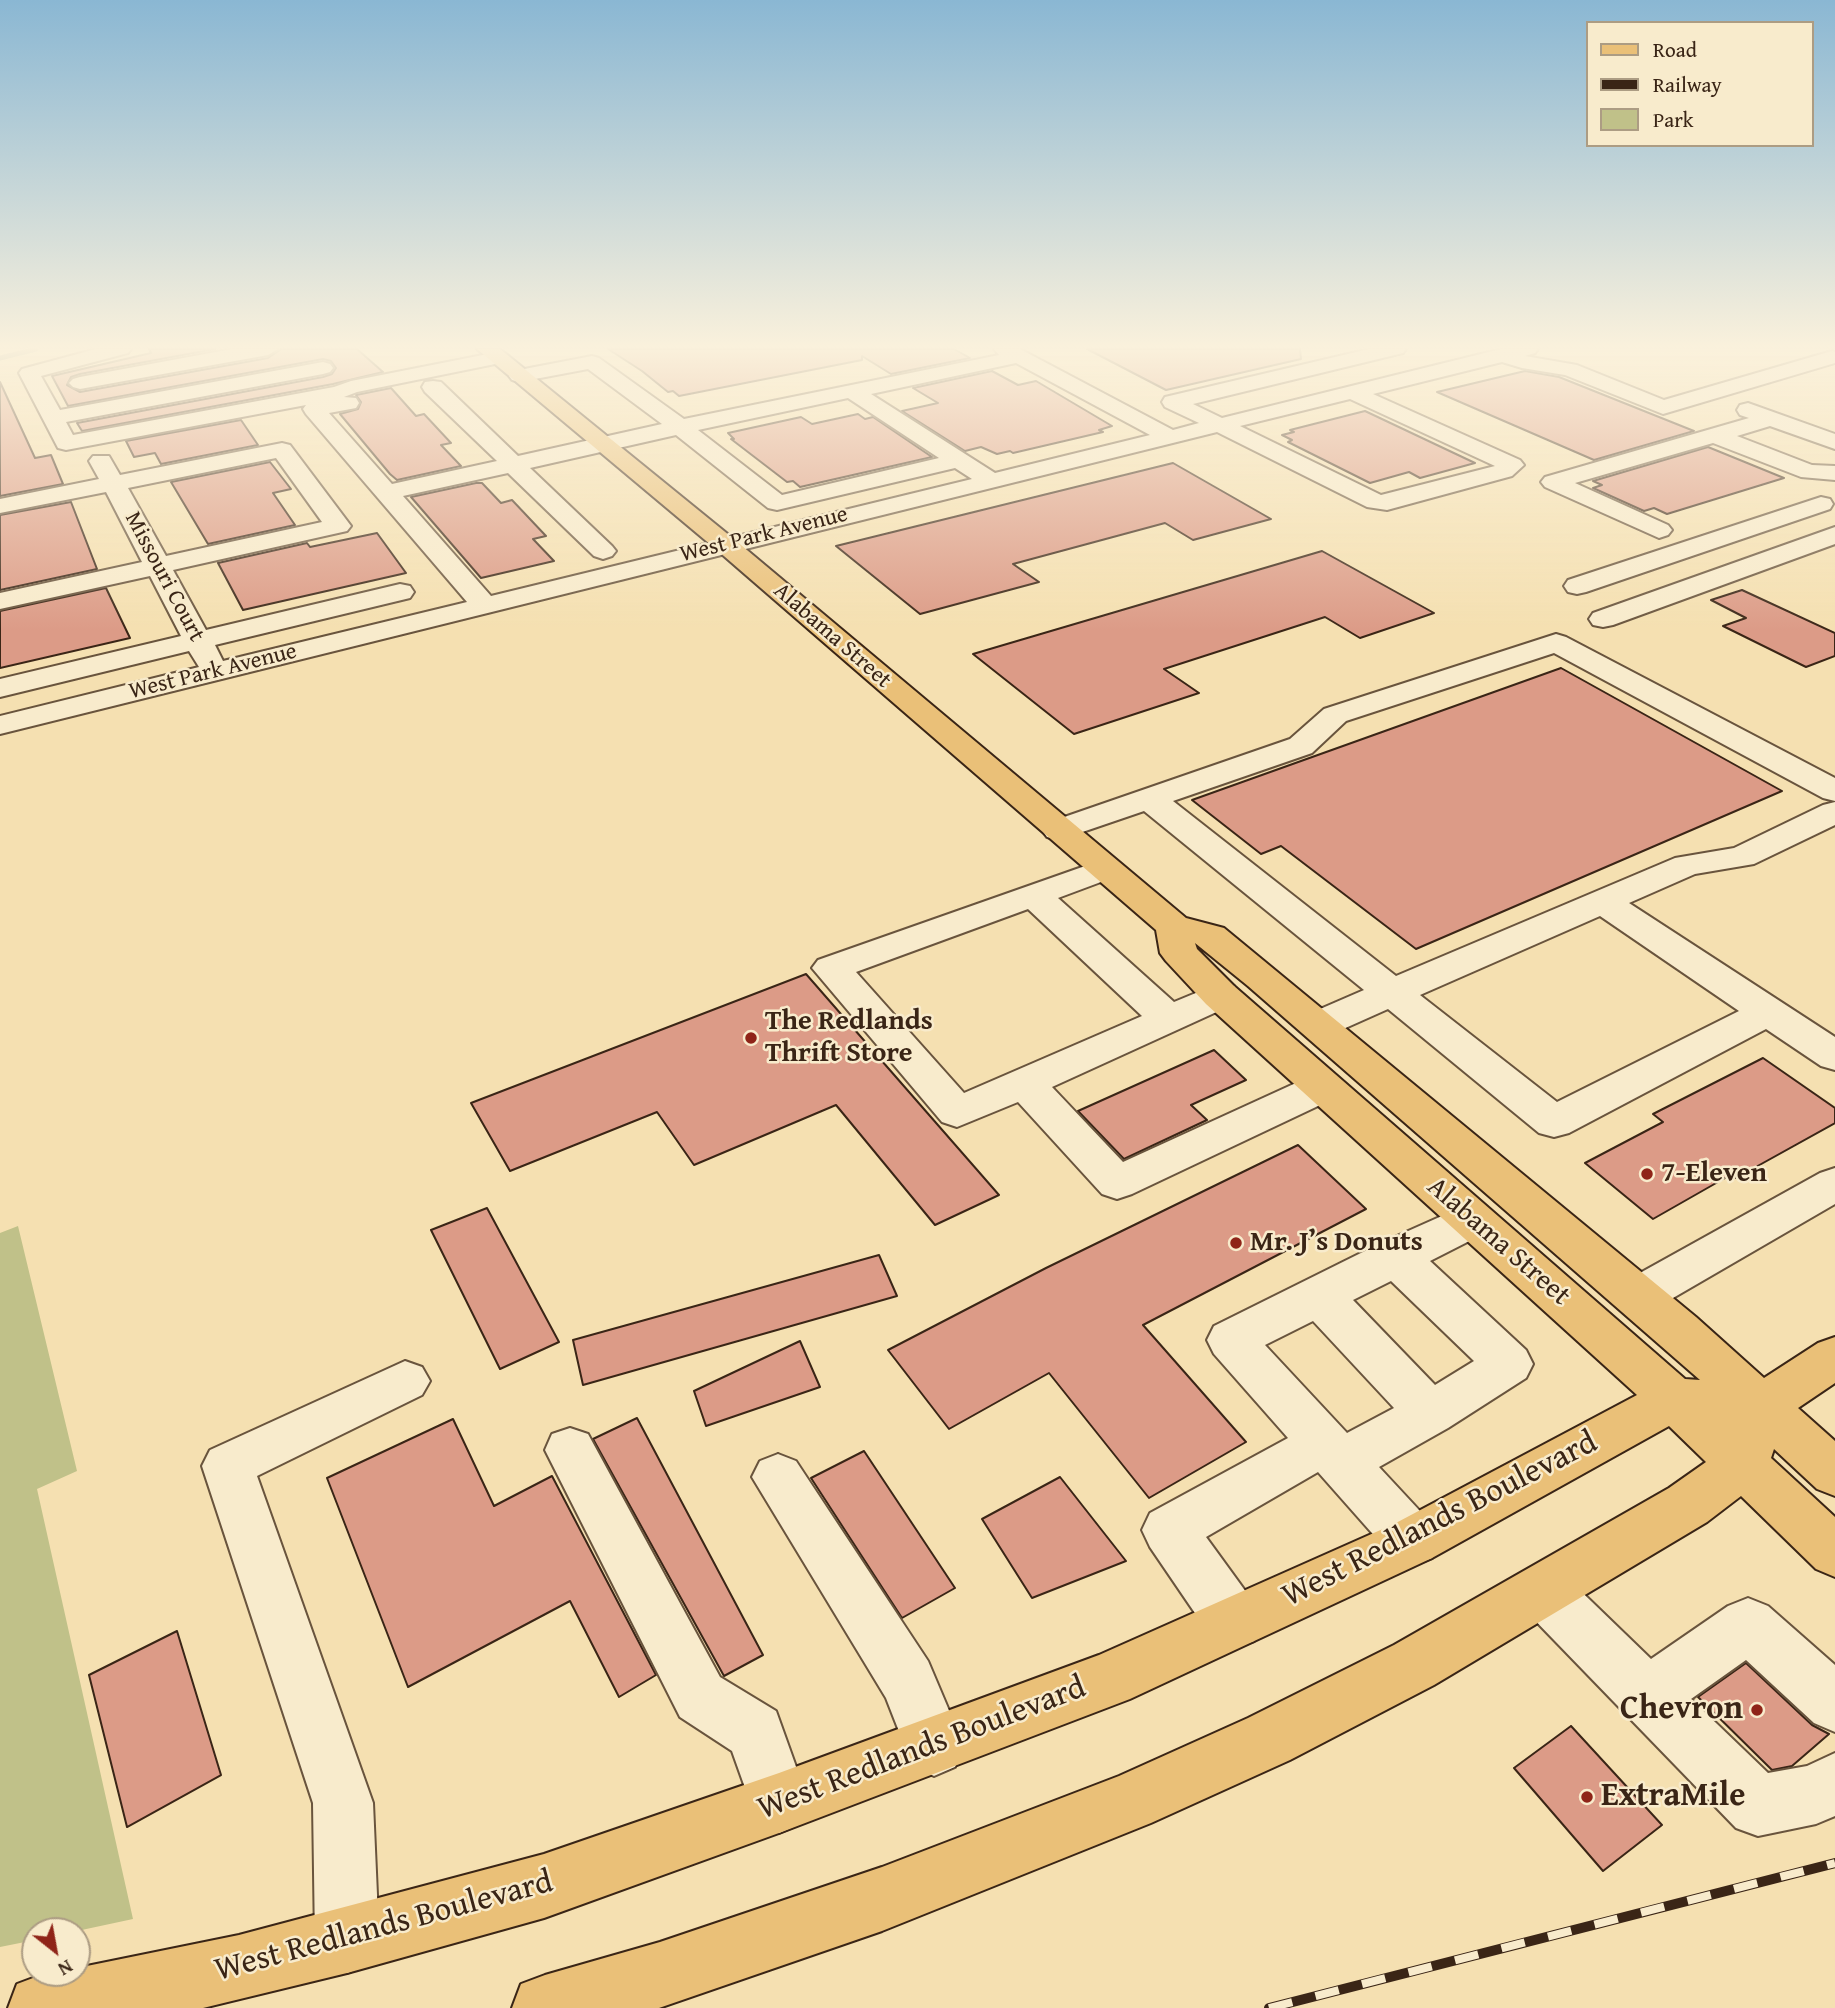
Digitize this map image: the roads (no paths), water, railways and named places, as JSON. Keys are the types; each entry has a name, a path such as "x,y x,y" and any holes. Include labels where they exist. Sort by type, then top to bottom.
{"main road":[{"name":"Alabama Street","path":"600,443 726,545 1173,926 1212,936 1638,1296 1763,1405 1835,1473"},
{"name":"Alabama Street","path":"1173,926 1179,953 1220,995 1674,1399 1835,1552"},
{"path":"1674,1399 1763,1405 1835,1357"},
{"name":"West Redlands Boulevard","path":"43,2008 164,1996 544,1886 934,1746 1110,1679 1413,1541 1674,1399"},
{"path":"545,2008 660,1975 882,1899 1130,1802 1293,1727 1414,1665 1688,1505 1744,1465 1763,1405"}],"street":[{"path":"0,601 338,526 277,443"},
{"path":"343,443 484,604"},
{"path":"491,443 603,551"},
{"path":"386,492 613,443"},
{"path":"700,443 777,503 959,460"},
{"path":"932,443 989,480"},
{"name":"West Park Avenue","path":"0,725 1146,443"},
{"path":"1254,443 1376,502 1387,503 1504,471 1512,464 1464,443"},
{"path":"1659,530 1553,482 1688,443"},
{"path":"1733,443 1800,469 1835,473"},
{"path":"0,506 282,450"},
{"name":"Missouri Court","path":"97,454 215,672"},
{"path":"1577,586 1830,501"},
{"path":"1603,619 1835,535"},
{"path":"1647,562 1696,585"},
{"path":"0,688 400,592"},
{"path":"1059,830 1301,746 1335,715 1556,643 1835,791"},
{"path":"1148,798 1553,1122 1768,1012"},
{"path":"1318,1025 1687,865 1742,857 1835,812"},
{"path":"1105,869 831,968 957,1112 1036,1096 1169,1019 1220,995"},
{"path":"1032,894 1169,1019"},
{"path":"1602,901 1835,1056"},
{"path":"1036,1096 1117,1183 1323,1087"},
{"path":"1638,1296 1835,1184"},
{"path":"1413,1541 1231,1340 1471,1220"},
{"path":"1234,1622 1169,1530 1332,1452 1430,1413 1510,1364 1395,1256"},
{"path":"1318,1295 1430,1413"},
{"path":"347,1941 343,1803 228,1466 405,1381"},
{"path":"570,1450 700,1697 755,1732 779,1803"},
{"path":"778,1478 908,1681 934,1746"},
{"path":"1543,1591 1758,1806 1816,1794 1835,1783"},
{"path":"1648,1695 1748,1625 1835,1703"}],"railway":[{"path":"1269,2008 1835,1863"}],"place":[{"name":"The Redlands Thrift Store","path":"751,1038"},
{"name":"7-Eleven","path":"1647,1174"},
{"name":"Mr. J’s Donuts","path":"1236,1243"},
{"name":"Chevron","path":"1757,1710"},
{"name":"ExtraMile","path":"1587,1797"}]}
